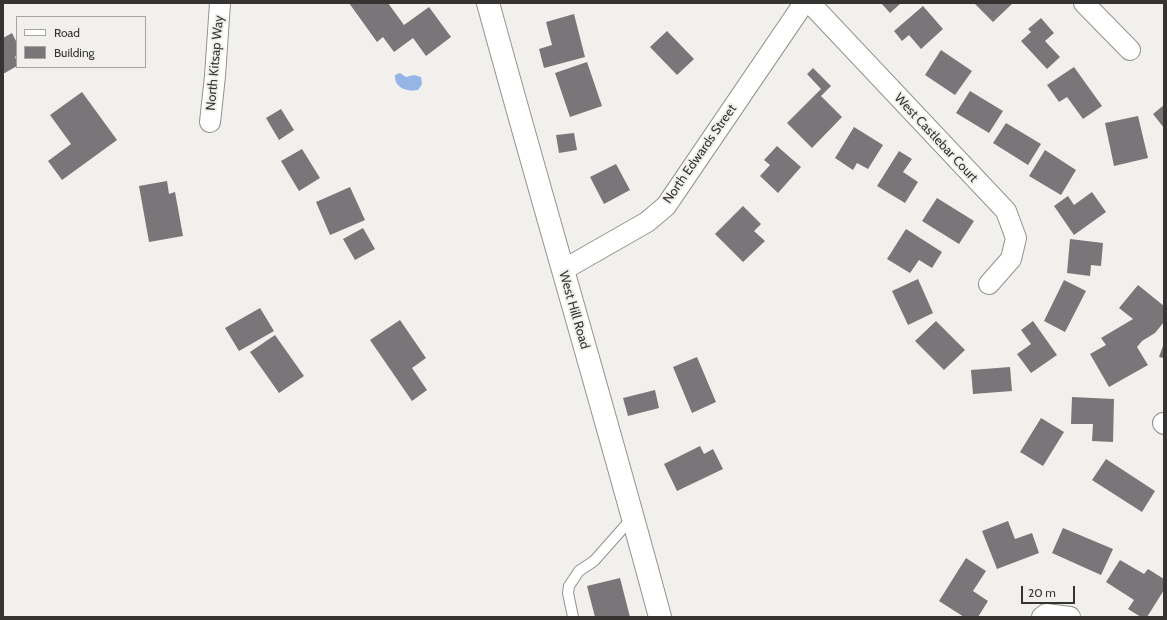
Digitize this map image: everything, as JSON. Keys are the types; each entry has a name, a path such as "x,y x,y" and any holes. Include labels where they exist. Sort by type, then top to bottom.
{"street":[{"name":"North Kitsap Way","path":"210,122 220,3"},
{"name":"West Hill Road","path":"488,3 660,617"},
{"name":"North Edwards Street","path":"563,270 647,222 666,206 804,3"},
{"name":"West Castlebar Court","path":"810,3 1006,212 1016,238 1011,259 989,284"},
{"path":"1084,3 1130,50"},
{"path":"1042,617 1046,614 1070,617"}],"lane":[{"path":"573,617 568,593 570,586 579,571 594,562 633,517"}],"water":[{"path":"400,73 406,77 414,75 421,77 422,84 418,90 406,90 399,86 395,79 395,75"}],"building":[{"path":"349,3 388,3 404,25 429,7 451,37 426,56 413,38 394,52 383,37 377,42"},
{"path":"881,3 901,3 890,13"},
{"path":"974,3 1013,3 993,22"},
{"path":"923,6 943,29 921,49 909,35 902,41 894,31"},
{"path":"574,14 585,57 544,68 539,49 552,45 546,22"},
{"path":"1041,18 1054,33 1045,41 1060,57 1047,69 1021,41 1031,32 1028,29"},
{"path":"667,31 694,59 677,75 650,47"},
{"path":"12,33 16,41 16,67 3,74 3,38"},
{"path":"941,50 972,71 955,95 925,75"},
{"path":"587,62 602,106 570,117 555,73"},
{"path":"1074,67 1102,106 1083,119 1067,97 1059,102 1047,85"},
{"path":"813,68 831,86 821,96 842,117 812,148 787,123 821,89 807,74"},
{"path":"970,91 1003,111 989,133 956,113"},
{"path":"82,92 117,140 62,180 48,161 71,144 50,115"},
{"path":"1164,105 1164,128 1153,114"},
{"path":"281,109 294,130 279,140 266,118"},
{"path":"1138,116 1148,158 1114,166 1105,123"},
{"path":"1006,123 1041,144 1028,165 993,143"},
{"path":"854,127 883,145 868,169 857,163 853,170 835,158"},
{"path":"574,133 577,150 559,153 556,135"},
{"path":"777,146 801,167 778,193 760,176 770,165 764,160"},
{"path":"302,149 320,178 299,191 281,161"},
{"path":"1045,150 1076,170 1061,195 1029,176"},
{"path":"899,151 912,159 903,172 918,182 905,203 877,186"},
{"path":"616,164 630,190 604,204 590,177"},
{"path":"167,181 169,194 175,192 183,236 149,242 139,186"},
{"path":"350,187 365,220 330,235 316,202"},
{"path":"1092,192 1106,212 1074,235 1054,206 1068,196 1074,205"},
{"path":"937,198 974,221 959,244 922,221"},
{"path":"743,206 761,224 754,231 765,241 743,262 715,234"},
{"path":"363,228 375,249 355,260 343,239"},
{"path":"906,229 942,252 932,268 919,260 910,273 887,259"},
{"path":"1070,239 1103,243 1101,266 1091,265 1090,276 1067,273"},
{"path":"918,279 933,313 908,325 892,291"},
{"path":"1064,280 1086,291 1065,332 1044,321"},
{"path":"1138,285 1164,306 1164,322 1155,333 1142,341 1137,347 1148,365 1109,387 1090,354 1106,345 1101,338 1133,319 1119,308"},
{"path":"260,308 274,331 239,351 225,328"},
{"path":"400,320 426,358 412,368 427,390 412,401 370,340"},
{"path":"936,321 965,350 944,370 915,341"},
{"path":"1033,321 1057,355 1031,373 1017,354 1031,344 1021,330"},
{"path":"275,335 304,376 279,393 250,352"},
{"path":"1164,343 1164,358 1159,357"},
{"path":"697,357 716,402 692,413 673,367"},
{"path":"1010,367 1012,391 973,394 971,370"},
{"path":"655,390 659,408 628,416 623,398"},
{"path":"1072,397 1114,399 1113,442 1092,441 1093,424 1071,424"},
{"path":"1041,418 1064,432 1043,466 1020,452"},
{"path":"700,446 704,454 713,449 723,469 677,491 664,464"},
{"path":"1106,459 1155,491 1142,512 1092,480"},
{"path":"1008,521 1015,539 1032,533 1039,553 997,569 982,531"},
{"path":"1063,528 1113,549 1101,575 1052,553"},
{"path":"966,558 986,571 973,591 988,601 978,617 964,617 939,601"},
{"path":"1120,560 1144,574 1148,569 1164,579 1164,590 1147,617 1141,617 1128,609 1134,600 1106,582"},
{"path":"620,578 630,617 595,617 587,586"}]}
